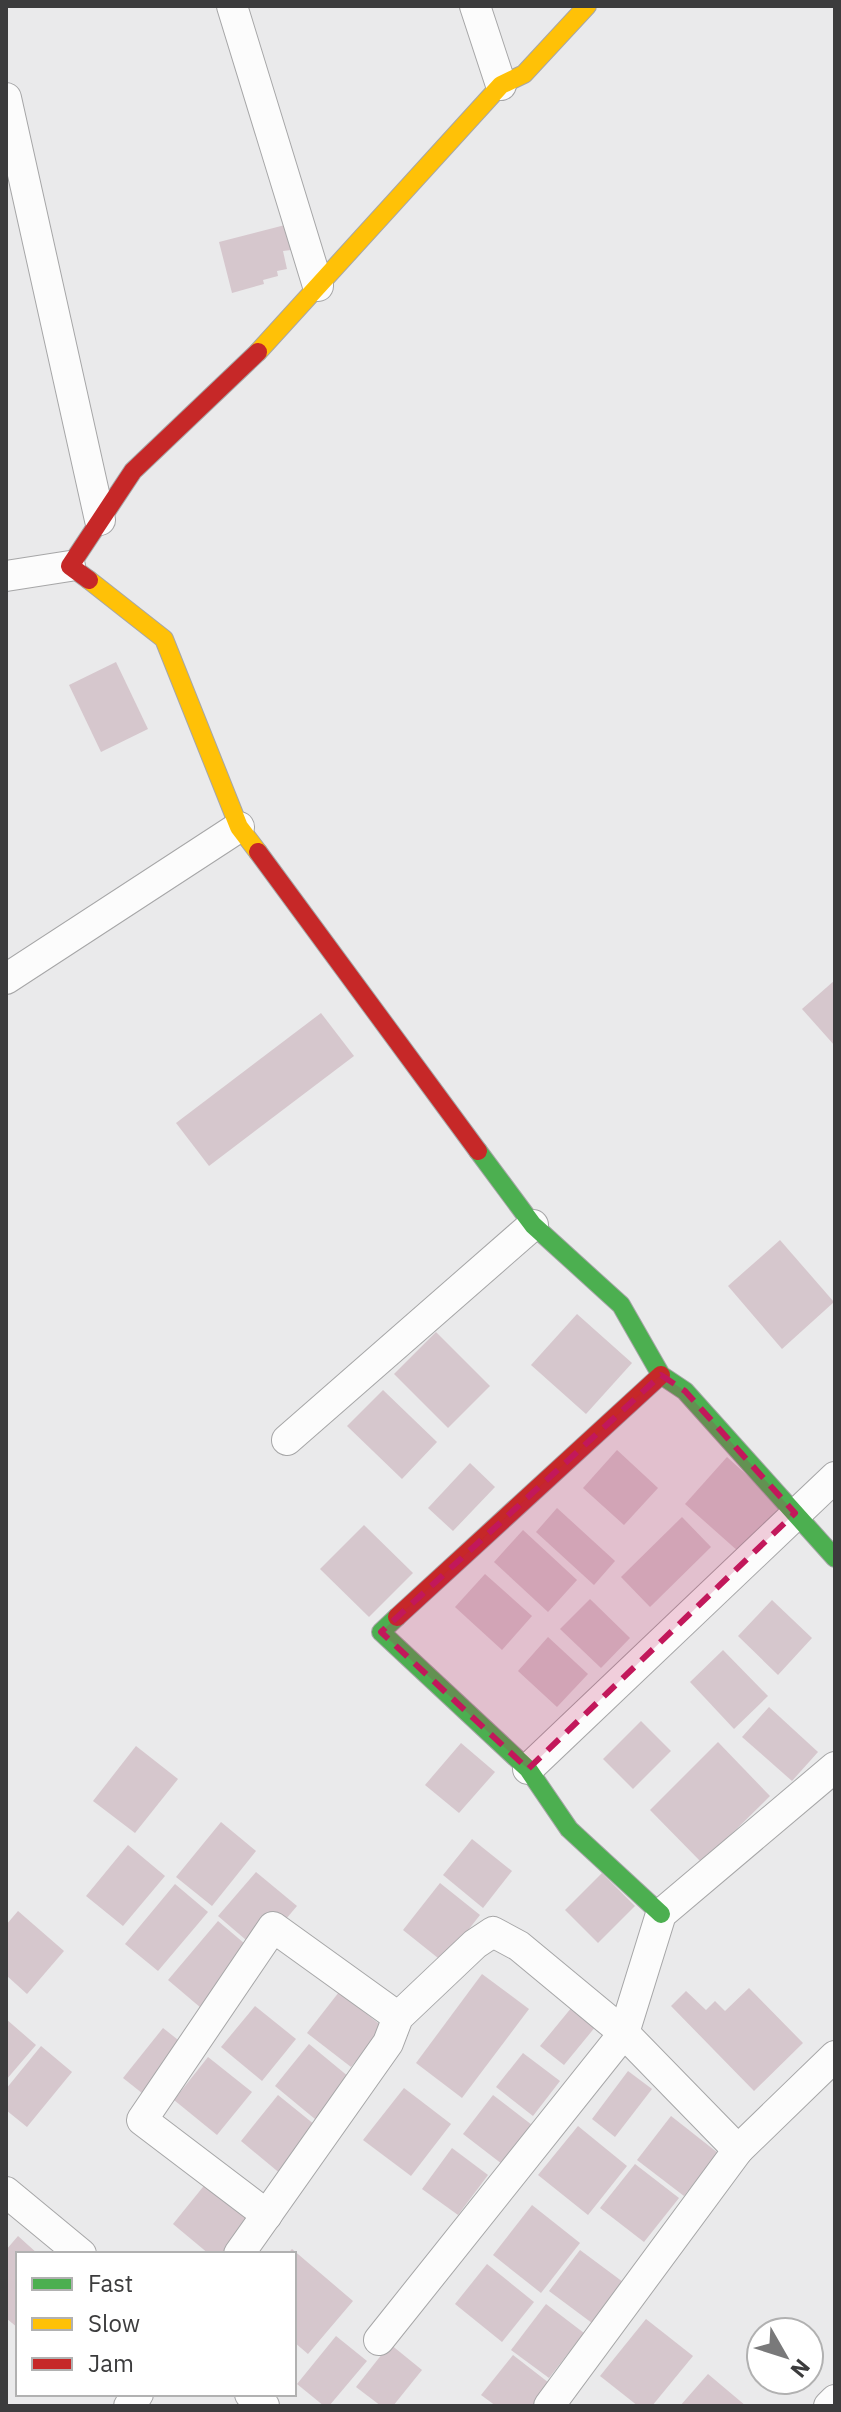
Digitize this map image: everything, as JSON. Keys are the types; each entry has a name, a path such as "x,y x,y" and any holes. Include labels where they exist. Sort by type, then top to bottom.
{"street":[{"path":"232,6 318,286"},
{"path":"475,6 501,85"},
{"path":"70,566 133,471 263,347 501,85 524,74 587,6"},
{"path":"6,98 100,520"},
{"path":"6,576 70,566 164,639 239,827 533,1225 621,1305 661,1375 685,1391 835,1558"},
{"path":"6,979 239,827"},
{"path":"287,1440 533,1225"},
{"path":"661,1375 381,1632 528,1769 569,1829 661,1914"},
{"path":"528,1769 835,1477"},
{"path":"379,2340 624,2033 661,1914 835,1767"},
{"path":"267,2215 142,2120 273,1927 398,2017"},
{"path":"240,2252 388,2043 398,2017 475,1944 493,1932 519,1946 624,2033 738,2150"},
{"path":"551,2405 738,2150 835,2056"},
{"path":"6,2192 79,2252"},
{"path":"829,2406 835,2400"}],"highlighted area":[{"path":"661,1375 685,1391 795,1513 528,1769 381,1632"}],"building":[{"path":"285,225 291,250 283,251 287,269 277,271 278,276 263,280 264,284 232,293 219,242"},
{"path":"116,662 148,729 101,752 69,685"},
{"path":"835,980 835,1046 802,1009"},
{"path":"321,1013 354,1056 209,1166 176,1123"},
{"path":"780,1240 834,1302 782,1349 728,1286"},
{"path":"577,1314 632,1363 586,1414 531,1365"},
{"path":"436,1332 490,1386 448,1428 394,1374"},
{"path":"383,1390 437,1442 402,1479 347,1426"},
{"path":"617,1450 658,1488 624,1525 583,1488"},
{"path":"727,1457 781,1506 739,1552 685,1504"},
{"path":"470,1463 495,1487 453,1531 428,1508"},
{"path":"557,1508 615,1561 594,1585 536,1532"},
{"path":"682,1517 711,1547 650,1607 621,1577"},
{"path":"364,1525 413,1573 369,1617 320,1569"},
{"path":"523,1530 577,1580 548,1612 494,1562"},
{"path":"485,1574 532,1616 502,1650 455,1607"},
{"path":"590,1599 630,1638 601,1668 560,1629"},
{"path":"772,1600 812,1638 778,1675 738,1636"},
{"path":"548,1637 588,1674 557,1707 518,1671"},
{"path":"723,1650 768,1696 734,1729 690,1682"},
{"path":"769,1707 818,1752 792,1781 742,1737"},
{"path":"641,1721 671,1751 633,1789 603,1759"},
{"path":"718,1742 770,1796 702,1863 650,1810"},
{"path":"461,1743 495,1772 459,1813 425,1785"},
{"path":"136,1746 178,1779 135,1833 93,1801"},
{"path":"221,1822 256,1851 212,1906 176,1877"},
{"path":"472,1839 512,1871 483,1908 443,1875"},
{"path":"128,1845 165,1876 123,1926 86,1896"},
{"path":"256,1872 297,1906 259,1951 218,1916"},
{"path":"602,1873 635,1906 598,1943 565,1910"},
{"path":"440,1883 480,1915 443,1962 403,1930"},
{"path":"175,1884 208,1912 158,1971 125,1944"},
{"path":"18,1911 64,1951 27,1994 6,1975 6,1925"},
{"path":"218,1921 264,1960 214,2019 168,1980"},
{"path":"482,1974 529,2009 462,2098 416,2063"},
{"path":"749,1988 803,2043 754,2091 671,2006 686,1991 706,2010 715,2001 725,2011"},
{"path":"339,1992 383,2027 351,2067 307,2033"},
{"path":"255,2006 296,2039 262,2081 221,2047"},
{"path":"572,2007 596,2026 564,2065 540,2046"},
{"path":"6,2019 36,2045 6,2080"},
{"path":"163,2028 187,2047 147,2097 123,2078"},
{"path":"309,2044 349,2077 315,2119 275,2086"},
{"path":"41,2046 72,2072 27,2127 6,2110 6,2089"},
{"path":"523,2053 560,2081 533,2116 496,2087"},
{"path":"208,2057 252,2092 217,2135 174,2100"},
{"path":"628,2071 652,2089 615,2137 592,2119"},
{"path":"404,2088 451,2124 411,2176 363,2140"},
{"path":"278,2095 320,2129 282,2175 241,2141"},
{"path":"493,2095 532,2125 502,2164 463,2134"},
{"path":"671,2116 718,2153 684,2196 637,2160"},
{"path":"578,2126 627,2166 588,2215 538,2175"},
{"path":"452,2148 488,2175 458,2215 422,2189"},
{"path":"635,2164 679,2198 644,2242 600,2208"},
{"path":"207,2182 256,2223 233,2252 207,2252 173,2224"},
{"path":"532,2205 580,2243 541,2293 493,2255"},
{"path":"18,2236 36,2252 16,2252 16,2326 6,2318 6,2250"},
{"path":"580,2250 627,2285 596,2326 549,2291"},
{"path":"296,2252 353,2301 308,2354 296,2344"},
{"path":"487,2264 534,2302 502,2342 455,2304"},
{"path":"546,2304 584,2333 549,2378 511,2350"},
{"path":"646,2319 693,2356 652,2406 638,2406 600,2376"},
{"path":"336,2336 367,2361 329,2406 324,2406 297,2384"},
{"path":"390,2344 422,2370 393,2406 381,2406 356,2387"},
{"path":"513,2355 553,2386 537,2406 496,2406 481,2395"},
{"path":"708,2374 746,2406 680,2406"}],"traffic: fast":[{"path":"478,1151 533,1225 621,1305 661,1375 685,1391 835,1558"},
{"path":"397,1617 381,1632 528,1769 569,1829 661,1914"}],"traffic: slow":[{"path":"258,352 501,85 524,74 587,6"},
{"path":"89,580 164,639 239,827 258,852"}],"traffic: jam":[{"path":"89,580 70,566 133,471 258,352"},
{"path":"258,852 478,1151"},
{"path":"397,1617 661,1375"}]}
